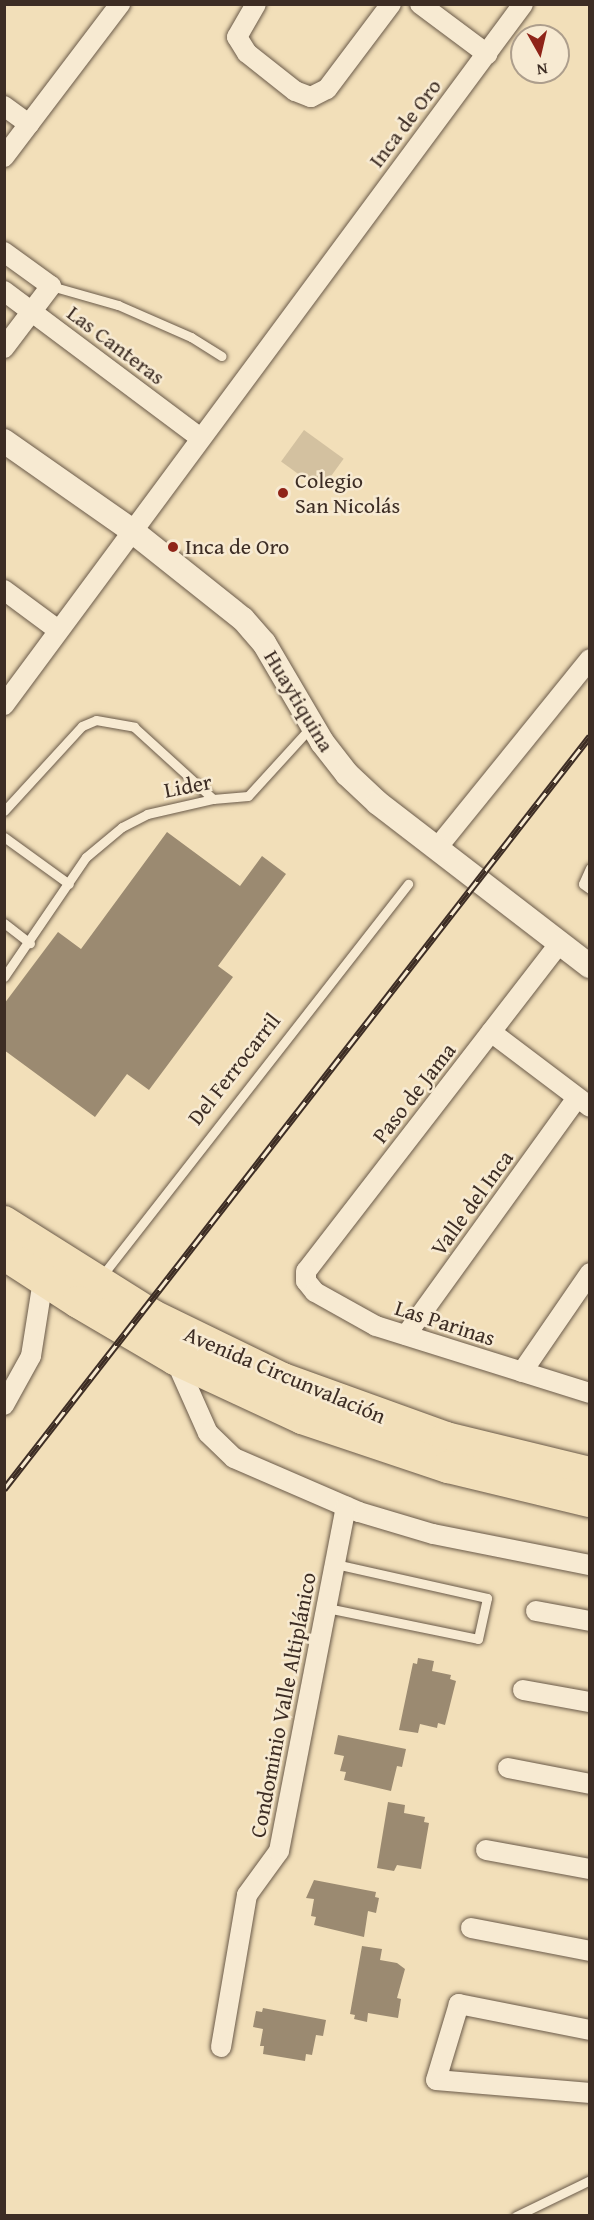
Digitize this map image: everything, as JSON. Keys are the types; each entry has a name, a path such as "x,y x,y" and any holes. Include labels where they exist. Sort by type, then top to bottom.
{"highway":[{"name":"Avenida Circunvalación","path":"4,1222 96,1283 206,1343 324,1396 446,1438 590,1473"},
{"name":"Avenida Circunvalación","path":"4,1254 175,1359 270,1404 360,1439 448,1467 590,1501"}],"street":[{"path":"4,157 120,4"},
{"path":"256,4 237,38 247,53 295,91 311,97 327,89 391,4"},
{"path":"420,4 487,54"},
{"name":"Inca de Oro","path":"4,705 199,437 523,4"},
{"path":"4,106 29,124"},
{"name":"Las Canteras","path":"4,252 51,286"},
{"path":"4,348 51,286"},
{"name":"Las Canteras","path":"4,291 199,437"},
{"name":"Huaytiquina","path":"4,441 131,530 254,631 334,758 362,789 559,944 584,959"},
{"path":"4,590 58,630"},
{"path":"437,848 590,659"},
{"name":"Paso de Jama","path":"306,1271 559,944"},
{"path":"490,1032 583,1103"},
{"name":"Valle del Inca","path":"406,1335 583,1103"},
{"name":"Las Parinas","path":"306,1271 306,1281 315,1292 376,1326 590,1393"},
{"path":"522,1372 590,1273"},
{"path":"4,1405 31,1356 43,1280"},
{"name":"Avenida Circunvalación","path":"175,1359 202,1423 224,1452 346,1506 433,1534 590,1565"},
{"name":"Condominio Valle Altiplánico","path":"221,2047 247,1895 279,1851 346,1506"},
{"path":"536,1611 590,1621"},
{"path":"523,1690 590,1702"},
{"path":"508,1768 590,1784"},
{"path":"486,1850 590,1869"},
{"path":"471,1928 590,1951"},
{"path":"590,2030 459,2004 436,2080 590,2093"}],"lane":[{"path":"51,286 118,305 191,337 221,357"},
{"path":"4,811 81,726 96,720 134,727 213,799"},
{"name":"Lider","path":"4,977 30,943 86,857 122,828 147,814 213,799 244,798 253,792 312,725"},
{"path":"4,837 69,884"},
{"path":"590,868 583,884 590,890"},
{"name":"Del Ferrocarril","path":"96,1283 408,884"},
{"path":"4,923 30,943"},
{"path":"327,1608 478,1639 487,1598 335,1564"},
{"path":"516,2216 590,2180"}],"shaded area":[{"path":"304,430 344,459 321,490 281,462"}],"building":[{"path":"167,832 240,886 262,856 286,874 218,966 233,977 149,1090 127,1074 95,1117 4,1050 4,1004 58,932 81,949"},
{"path":"418,1658 434,1661 432,1671 451,1675 450,1679 456,1681 445,1725 438,1723 437,1728 420,1724 418,1733 399,1730 413,1663 417,1664"},
{"path":"338,1735 406,1749 402,1767 397,1766 391,1791 344,1780 346,1772 340,1771 344,1756 334,1754"},
{"path":"388,1802 405,1805 404,1813 425,1817 424,1822 429,1823 421,1869 397,1865 394,1871 377,1868"},
{"path":"314,1880 376,1892 375,1897 379,1898 376,1913 368,1911 364,1937 314,1925 316,1917 311,1916 314,1899 306,1898"},
{"path":"362,1946 382,1949 380,1960 397,1963 405,1969 397,1998 401,1999 398,2018 368,2013 367,2022 354,2019 355,2015 350,2014"},
{"path":"263,2008 326,2020 323,2036 316,2035 312,2055 306,2054 305,2061 263,2054 264,2046 260,2046 263,2029 253,2027 256,2011 262,2012"}],"railway":[{"path":"4,1489 590,736"}],"place":[{"name":"Colegio San Nicolás","path":"283,493"},
{"name":"Inca de Oro","path":"173,547"}]}
